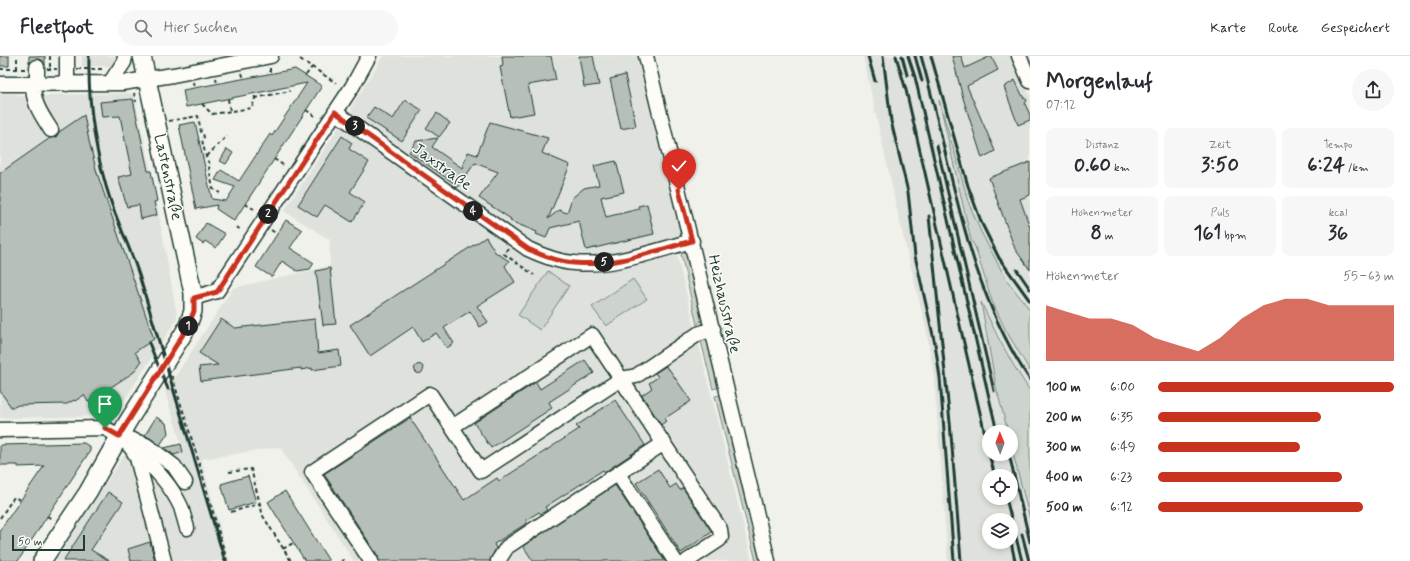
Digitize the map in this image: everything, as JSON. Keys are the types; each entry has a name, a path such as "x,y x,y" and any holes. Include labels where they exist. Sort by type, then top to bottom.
{"main road":[{"name":"Lastenstraße","path":"42,561 88,492 119,436 187,328 194,311 194,298 142,56"}],"street":[{"path":"67,56 67,84"},
{"path":"110,83 122,66 125,56"},
{"path":"0,84 110,83 148,79 270,56"},
{"path":"194,298 217,292 352,87 369,56"},
{"name":"Heizhausstraße","path":"646,56 692,241 768,561"},
{"path":"1019,56 1030,81"},
{"path":"44,68 35,84 34,96 35,103 51,130"},
{"name":"Jaxstraße","path":"335,112 528,249 543,256 575,264 599,263 622,259 692,241"},
{"path":"371,561 312,472 430,394 481,471 621,379 636,376 698,334 713,329"},
{"path":"452,427 592,335 720,529 721,537 719,540 687,561"},
{"path":"0,430 105,428 119,436 146,445 174,466 185,482"},
{"path":"119,436 146,460 163,478 181,507 187,528"},
{"path":"498,561 507,547 664,444"},
{"path":"133,449 164,561"},
{"path":"618,474 676,561"}],"path":[{"path":"17,56 17,69"},
{"path":"44,68 50,56"},
{"path":"300,59 336,83"},
{"path":"306,75 312,67"},
{"path":"280,88 281,93"},
{"path":"255,98 290,91"},
{"path":"202,104 212,114 252,108 255,98 254,94"},
{"path":"228,98 230,112"},
{"path":"306,110 315,116"},
{"path":"167,122 198,116 201,132 204,137 202,140 206,157 210,166 209,168 213,189 220,192"},
{"path":"206,157 227,136"},
{"path":"274,159 283,165"},
{"path":"245,204 254,209"},
{"path":"236,227 240,229"},
{"path":"269,228 277,234"},
{"path":"510,245 503,255 534,275"},
{"path":"172,376 227,561"},
{"path":"229,472 251,469 263,516 291,561"},
{"path":"0,518 14,497 20,500"},
{"path":"231,512 243,507 259,504"},
{"path":"47,516 52,519"},
{"path":"284,549 293,542"}],"shaded area":[{"path":"82,56 128,56 118,66 82,66"},
{"path":"383,56 640,56 681,229 678,236 621,253 599,256 560,253 548,250 531,242 353,115 351,110 352,106"},
{"path":"863,56 1013,56 1030,97 1030,310 1006,279 981,232 968,201 940,108 971,240 975,247 984,278 1020,356 1030,371 1030,391 1014,366 982,304 996,387 1006,425 982,425 982,461 1015,461 1017,469 982,469 982,505 1018,505 1018,473 1030,519 1030,561 948,561 934,376 926,329 900,223"},
{"path":"130,93 134,95 151,171 177,319 114,416 0,418 0,94 17,94 17,96 49,96"},
{"path":"939,100 968,201 981,232 1006,279 1030,310 1030,371 1005,329 992,301 975,247 971,240"},
{"path":"341,124 395,164 396,162 485,225 484,227 512,248 529,259 546,266 564,269 598,271 623,268 677,255 752,561 354,561 280,447 201,459 229,561 55,561 139,432 176,455 184,452 165,392 233,288 330,266 330,240 284,211"},
{"path":"684,253 689,257 703,317 697,325 681,254"},
{"path":"548,271 569,286 540,330 518,315"},
{"path":"633,279 647,299 606,326 592,307"},
{"path":"981,302 998,337 1030,391 1030,519 1015,461 1018,461 1018,425 1006,425 996,387"},
{"path":"707,338 719,387 713,389 701,341"},
{"path":"720,395 723,398 761,561 756,561 715,396"}],"building":[{"path":"0,56 9,56 9,66 0,66"},
{"path":"29,56 45,56 45,66 42,60 37,59 32,60 29,63"},
{"path":"502,56 551,56 556,80 528,85 534,113 510,117 500,67 503,66"},
{"path":"579,56 593,56 599,85 584,87"},
{"path":"952,56 961,56 965,68 991,56 998,70 967,86 995,151 982,158 963,98"},
{"path":"295,69 322,86 234,221 216,209 217,205 196,209 179,125 195,122 212,199 226,201 235,187 215,180 221,170 239,181 270,134 272,136 307,83 186,107 183,90"},
{"path":"625,75 636,126 621,129 610,79"},
{"path":"1015,80 1023,97 1027,100 1025,104 1030,115 1030,120 1018,125 1004,87"},
{"path":"133,99 148,171 151,171 157,201 154,202 157,215 141,219 139,205 127,207 118,177 132,174 120,116 102,117 100,102"},
{"path":"405,100 422,110 402,141 366,118 374,107 393,119"},
{"path":"437,113 450,123 439,137 426,128"},
{"path":"84,115 97,173 154,339 135,352 141,362 134,372 88,402 84,395 67,404 18,405 11,407 0,391 0,173 50,138 56,137 59,132"},
{"path":"490,122 548,138 542,153 570,165 548,219 559,210 567,213 572,198 584,188 599,185 594,166 616,161 624,192 601,197 606,217 639,209 638,206 647,204 654,234 586,250 579,221 550,228 546,238 536,234 537,232 510,221 511,219 479,198 498,172 475,163 457,188 454,186 455,184 409,152 416,141 438,138 432,147 462,168 468,152 477,155"},
{"path":"342,136 352,143 349,149 369,162 350,192 365,202 352,222 325,205 317,217 298,205"},
{"path":"227,149 233,153 226,164 220,161"},
{"path":"1030,162 1030,195 1020,199 1030,227 1030,270 1015,249 989,178"},
{"path":"286,220 302,230 290,248 314,263 310,269 297,271 282,261 272,277 256,267"},
{"path":"206,223 225,234 216,248 205,241 203,244 196,239"},
{"path":"486,237 495,252 509,261 505,266 515,282 477,306 488,322 480,327 470,311 444,328 454,343 447,348 436,333 422,342 413,327 370,356 350,325"},
{"path":"330,268 336,324 323,325 316,271"},
{"path":"221,319 235,328 315,319 318,353 339,350 341,366 312,370 312,368 301,370 301,368 201,381 199,367 218,365 199,353"},
{"path":"585,360 594,373 549,402 552,408 491,448 474,423 536,382 540,389"},
{"path":"417,365 421,365 423,369 421,373 417,373 415,371 415,367"},
{"path":"666,366 691,401 664,419 666,421 661,425 642,395 652,388 649,383 658,377 655,373"},
{"path":"615,400 645,445 605,472 603,470 545,507 547,510 541,514 539,512 526,520 527,523 494,544 496,548 490,561 379,561 378,556 324,474 410,418 464,500 497,478 499,481 579,429 576,426"},
{"path":"156,417 166,423 168,433 160,445 145,435"},
{"path":"84,443 90,447 90,451 18,561 0,561 0,530 44,466 18,467 18,465 0,465 0,445"},
{"path":"181,444 183,452 174,455 164,448"},
{"path":"658,469 670,488 676,484 680,490 683,488 712,532 681,553 636,483"},
{"path":"248,476 256,502 229,510 221,484"},
{"path":"615,485 665,561 533,561 523,546"},
{"path":"285,491 329,561 305,561 268,502"},
{"path":"108,492 123,502 91,550 110,561 63,561"},
{"path":"150,542 155,561 131,561 128,549"}],"railway":[{"path":"89,56 91,111 105,184 139,275 225,561"},
{"path":"868,56 875,81"},
{"path":"883,56 891,121 908,192 915,256 935,344 940,378 954,561"},
{"path":"896,56 906,90 983,425"},
{"path":"902,56 907,75"},
{"path":"908,56 915,77 995,425"},
{"path":"915,56 922,81"},
{"path":"921,56 952,181 975,264 990,304 1008,343 1030,380"},
{"path":"931,56 968,186 982,224 999,258 1030,301"},
{"path":"937,146 994,391"},
{"path":"929,216 950,422 961,561"},
{"path":"1017,270 1030,289"},
{"path":"149,343 168,389"},
{"path":"991,461 993,469"},
{"path":"1011,461 1030,542"},
{"path":"1008,505 1022,561"},
{"path":"1022,534 1029,561"},
{"path":"1012,549 1015,561"}],"route":[{"path":"105,428 119,436 187,328 194,311 194,298 217,292 335,112 528,249 559,261 575,264 599,263 622,259 692,241 679,190"}]}
